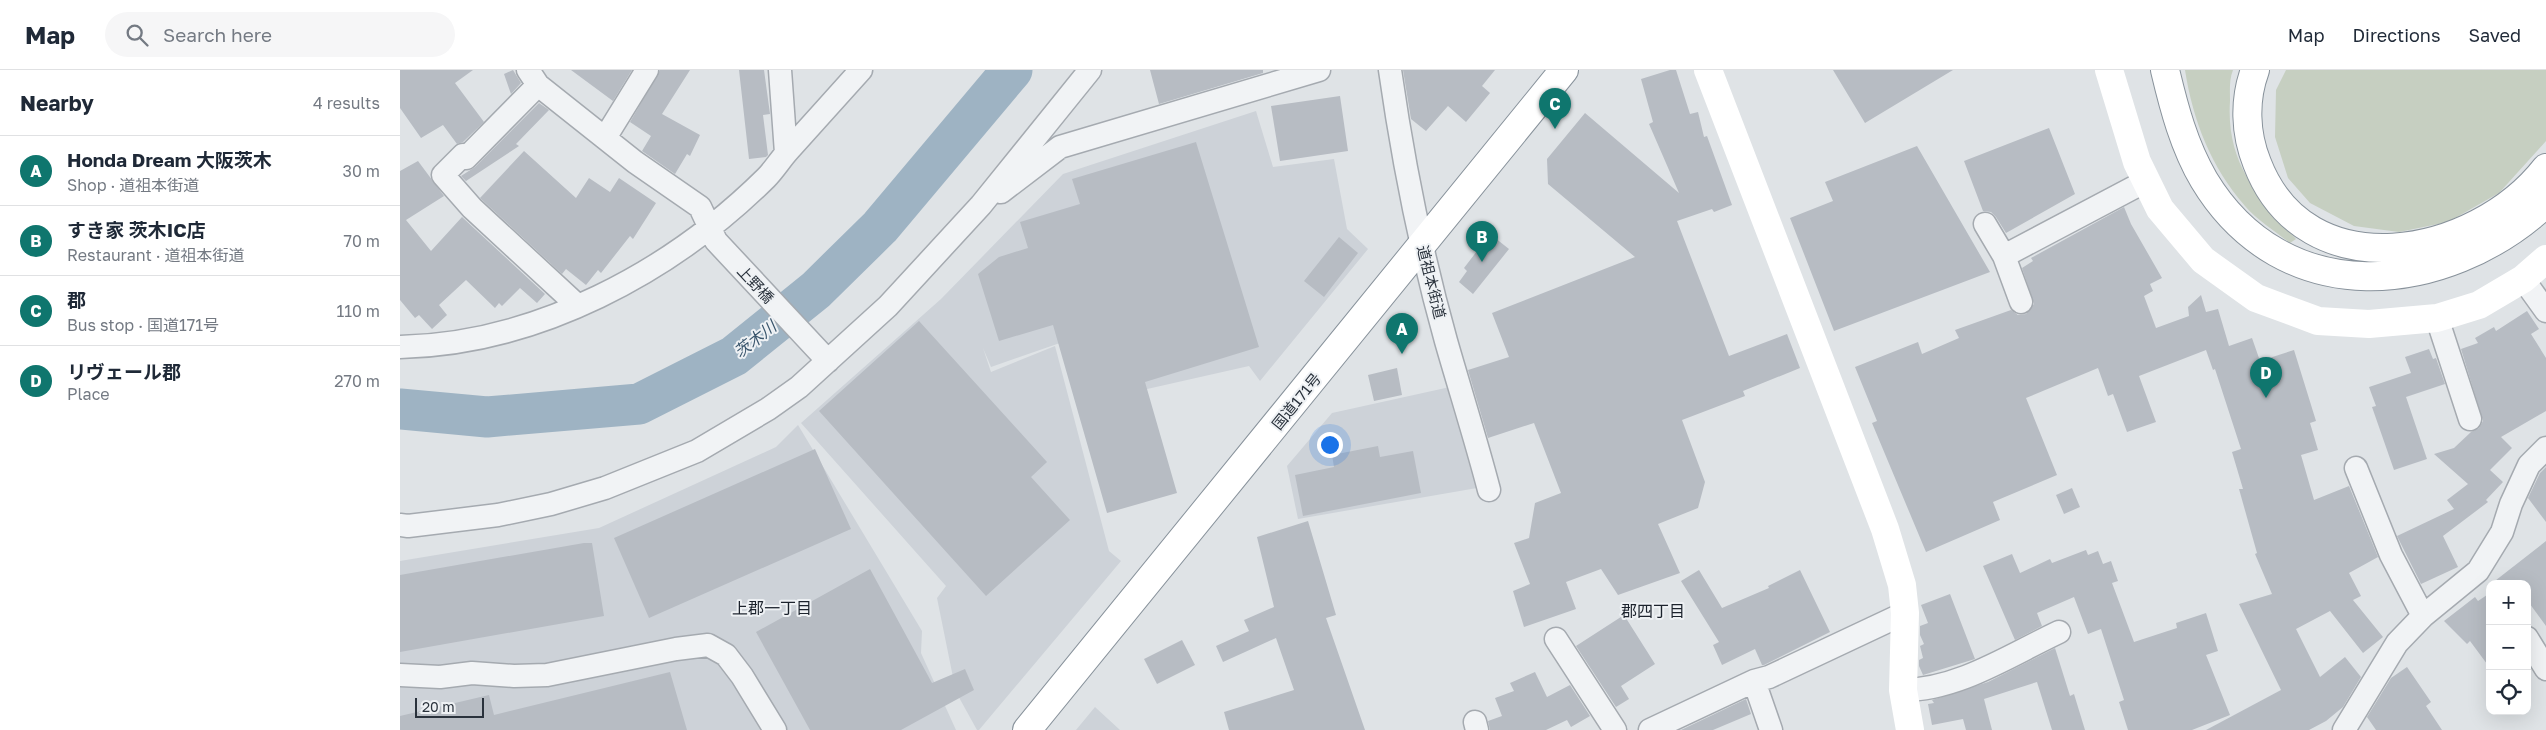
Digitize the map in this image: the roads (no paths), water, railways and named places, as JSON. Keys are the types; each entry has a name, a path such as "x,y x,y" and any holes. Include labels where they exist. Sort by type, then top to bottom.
{"main road":[{"name":"国道171号","path":"1027,730 1423,246 1564,70"},
{"path":"1708,70 1885,529 1902,585 1904,613 1903,690 1910,730"},
{"path":"2109,70 2136,162 2160,209 2203,260 2256,298 2318,321 2369,324 2437,318 2479,305 2523,279 2546,259"},
{"path":"2165,70 2187,146 2204,180 2227,211 2253,236 2281,255 2309,268 2341,275 2376,275 2412,273 2452,263 2484,248 2528,220 2546,203"},
{"path":"2255,70 2251,81 2246,115 2252,150 2264,181 2284,208 2308,228 2337,242 2374,249 2410,247 2449,238 2515,199 2546,168"}],"street":[{"path":"605,138 647,70"},
{"path":"780,70 786,153"},
{"path":"400,347 427,345 492,334 578,306 634,278 681,250 713,234 861,70"},
{"path":"400,525 408,526 498,515 551,504 605,488 697,451 733,431 799,387 822,355 888,306 981,205 1090,70"},
{"path":"981,205 1022,178 1060,148 1318,70"},
{"name":"道祖本街道","path":"1390,70 1403,152 1423,246 1446,339 1489,490"},
{"path":"533,78 466,158 463,155 442,174 472,208 578,306"},
{"name":"上野橋","path":"533,78 605,138 700,207 713,234 822,355"},
{"path":"2004,256 2146,181"},
{"path":"1985,224 2004,256 2021,302"},
{"path":"2523,279 2546,312"},
{"path":"2437,318 2470,419"},
{"path":"2344,730 2397,642 2422,616 2484,578 2511,504 2529,465 2546,448"},
{"path":"2356,468 2391,555 2422,616"},
{"path":"1650,730 1754,681 1769,677 1904,613"},
{"path":"1903,690 1916,690 1975,674 2059,632"},
{"path":"1556,639 1615,730"},
{"path":"400,675 440,677 472,673 514,676 547,675 676,649 708,645 726,655 742,676 775,730"},
{"path":"2531,645 2546,669"},
{"path":"1754,681 1771,730"}],"waterway":[{"name":"茨木川","path":"400,409 487,417 639,404 734,356 816,290 880,227 1012,70"}],"place":[{"name":"郡","path":"1555,129"},
{"name":"すき家 茨木IC店","path":"1482,262"},
{"name":"Honda Dream 大阪茨木","path":"1402,354"},
{"name":"リヴェール郡","path":"2266,398"}],"district":[{"name":"上郡一丁目","path":"772,608"},
{"name":"郡四丁目","path":"1653,611"}]}
